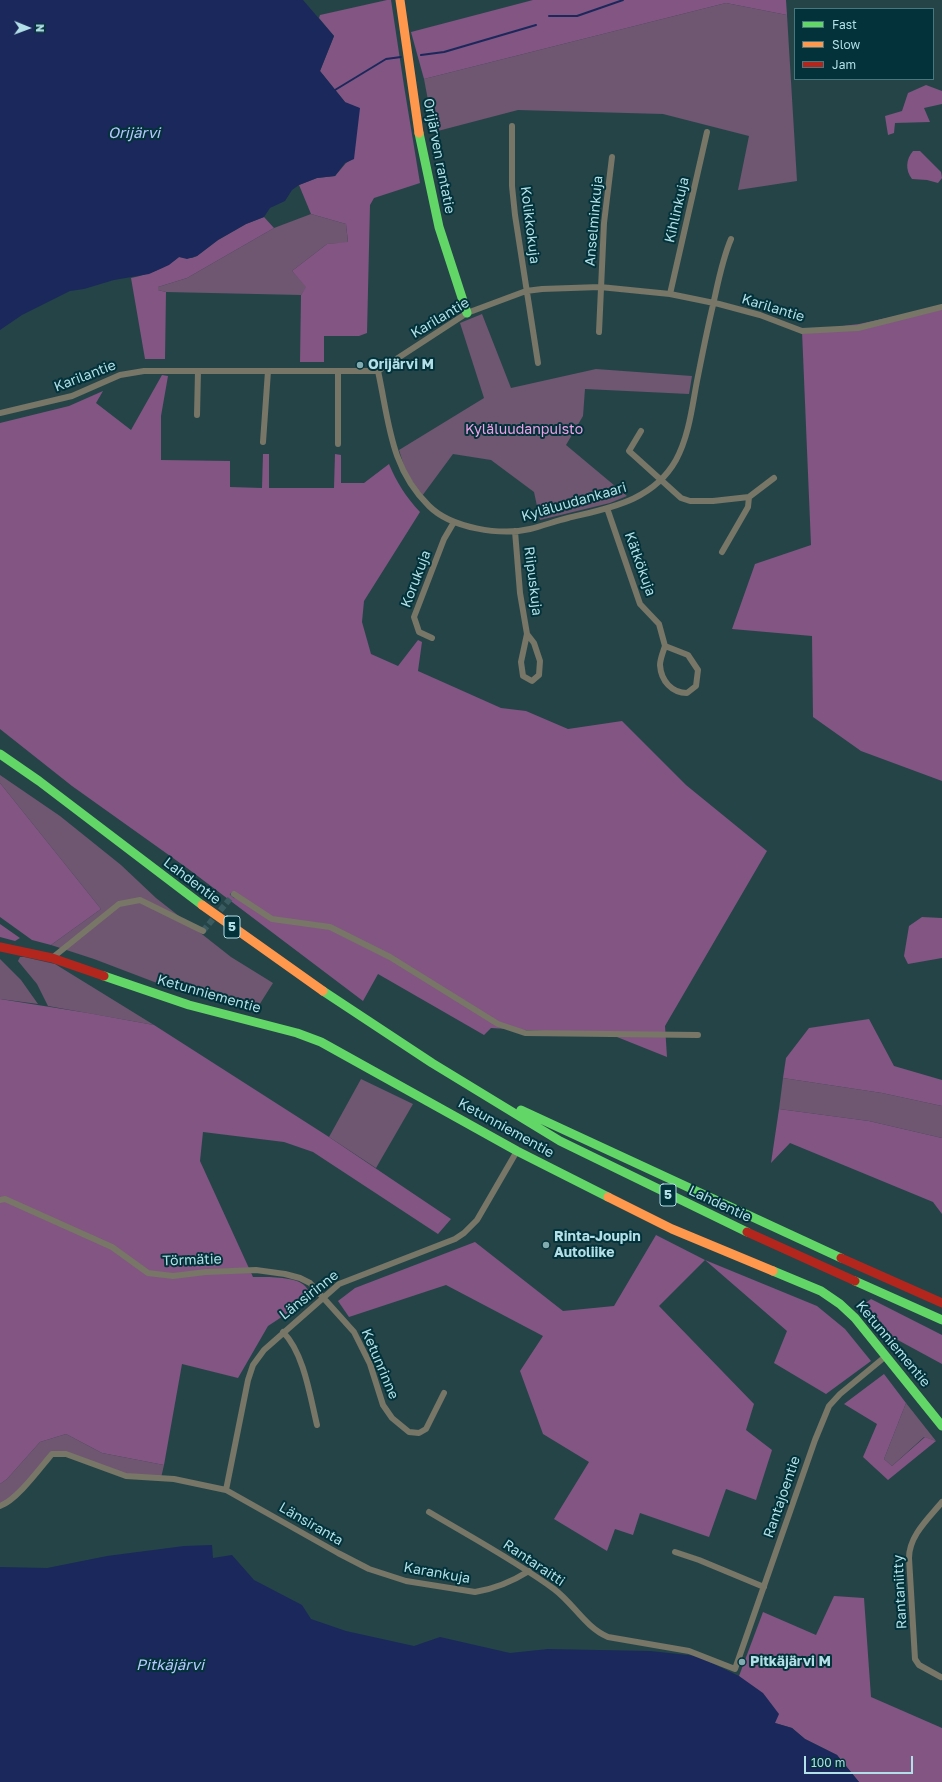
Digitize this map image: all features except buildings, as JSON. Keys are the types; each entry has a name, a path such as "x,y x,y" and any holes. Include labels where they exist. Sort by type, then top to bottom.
{"main road":[{"name":"Orijärven rantatie","path":"400,0 416,121 424,163 436,216 468,313"},
{"name":"Lahdentie","path":"0,754 39,781 217,917 330,996 432,1063 560,1141 706,1213 942,1320"},
{"name":"Ketunniementie","path":"0,947 52,958 189,1005 298,1034 321,1042 517,1151 597,1192 672,1229 821,1291 840,1304 855,1318 942,1426"},
{"name":"Lahdentie","path":"432,1063 564,1131 789,1235 942,1303"}],"street":[{"name":"Kolikkokuja","path":"512,126 515,215 538,363"},
{"name":"Kihlinkuja","path":"670,294 707,132"},
{"name":"Anselminkuja","path":"599,332 604,223 612,158"},
{"name":"Kyläluudankaari","path":"378,371 384,411 401,468 412,487 430,507 454,522 477,528 515,531 529,530 560,520 607,508 637,497 661,481 676,459 690,419 713,303 726,250 731,239"},
{"name":"Karilantie","path":"0,413 72,396 120,375 144,372 378,371 468,313 526,291 542,289 600,287 670,294 760,315 802,331 858,328 942,307"},
{"path":"197,415 198,371"},
{"path":"263,442 268,371"},
{"path":"338,372 338,444"},
{"path":"641,431 629,451 681,498 690,501 713,501 748,497 774,478"},
{"path":"722,552 748,507 748,497"},
{"name":"Kätkökuja","path":"607,508 640,604 659,624 665,646 660,665 664,680 671,688 679,693 687,693 696,686 698,670 688,655 665,646"},
{"name":"Korukuja","path":"432,638 419,632 414,617 444,539 454,522"},
{"name":"Riipuskuja","path":"515,531 520,593 527,634 521,662 523,676 532,681 539,675 540,661 534,643 527,634"},
{"path":"234,894 272,919 330,927 390,957 498,1024 525,1034 698,1035"},
{"path":"52,958 119,904 126,902 140,900 203,931"},
{"name":"Länsirinne","path":"226,1490 248,1380 253,1365 264,1350 339,1284 348,1279 455,1239 464,1233 477,1220 517,1151"},
{"name":"Törmätie","path":"0,1200 5,1199 112,1247 148,1273 173,1276 256,1270 300,1278 310,1283 324,1297"},
{"name":"Ketunrinne","path":"324,1297 354,1332 370,1364 383,1405 392,1418 409,1432 419,1433 426,1429 444,1393"},
{"path":"283,1332 295,1349 304,1372 317,1425"},
{"name":"Rantajoentie","path":"735,1669 815,1440 829,1406 840,1394 886,1356"},
{"name":"Länsiranta","path":"0,1506 6,1504 31,1480 52,1454 66,1454 126,1476 174,1479 226,1490 338,1553 385,1575"},
{"name":"Rantaniitty","path":"941,1677 919,1665 915,1659 909,1549 912,1540 942,1502"},
{"name":"Rantaraitti","path":"429,1512 529,1571 560,1594 590,1627 599,1633 608,1637 690,1651 735,1669"},
{"path":"675,1552 699,1560 764,1587"},
{"name":"Karankuja","path":"385,1575 406,1581 475,1592 516,1579 529,1571"}],"green space":[{"path":"726,3 787,15 797,181 738,190 749,136 663,114 518,110 434,132 424,79"},
{"path":"311,214 346,224 348,243 327,244 292,271 307,287 301,295 166,292 158,290 158,287 187,278 274,228"},
{"name":"Kyläluudanpuisto","path":"482,314 511,388 596,369 692,376 689,394 585,389 583,416 566,445 627,496 610,503 540,520 534,492 491,460 453,454 422,496 406,472 399,450 484,398 460,323"},
{"path":"0,775 60,816 121,865 156,898 231,957 273,983 256,1010 178,991 94,959 51,945 101,909 0,783"},
{"path":"20,957 55,964 154,1025 48,1006 37,984 18,961"},
{"path":"0,959 21,980 38,1004 0,999"},
{"path":"783,1078 882,1093 942,1106 942,1138 869,1121 779,1109"},
{"path":"361,1079 413,1104 376,1168 329,1137"},
{"path":"906,1403 936,1441 924,1437 892,1466 884,1459"},
{"path":"66,1434 102,1453 164,1465 161,1478 132,1476 66,1454 52,1454 31,1480 0,1506 0,1484 7,1479 40,1442"}],"shaded area":[{"path":"391,0 420,183 374,198 370,205 367,333 359,336 324,336 324,362 300,362 301,295 306,287 292,271 327,244 348,242 346,224 311,214 299,185 317,178 335,176 346,163 354,158 345,102 320,71 334,36 319,18 320,15"},
{"path":"533,0 786,0 787,15 726,3 424,79 411,32"},
{"path":"926,85 942,91 942,104 924,108 930,122 895,123 894,133 888,135 885,116 902,111 908,93"},
{"path":"913,151 920,151 941,172 942,178 938,183 927,180 912,179 908,172 907,165 909,157"},
{"path":"264,217 274,228 187,278 158,287 158,290 166,292 165,359 145,359 131,278 145,275 157,270 179,257 192,258 197,256 218,240 246,224"},
{"path":"942,306 942,781 861,751 813,717 812,636 732,629 755,564 811,545 802,331 859,324"},
{"path":"162,375 168,376 161,416 161,460 230,461 230,487 262,488 263,454 269,454 269,488 334,488 335,454 341,455 341,483 364,483 389,464 402,490 420,512 364,601 362,622 371,654 398,666 418,640 422,642 418,671 501,708 526,711 568,729 622,721 686,785 767,851 665,1026 667,1057 612,1035 491,1028 484,1035 378,974 363,1001 187,868 72,786 0,729 0,423 69,406 103,391 96,403 131,430"},
{"path":"0,783 101,909 51,945 32,940 0,917"},
{"path":"922,917 942,918 942,958 908,964 904,956 909,926"},
{"path":"0,924 20,938 15,941 0,937"},
{"path":"0,999 154,1025 329,1137 451,1219 438,1234 313,1152 284,1142 203,1132 200,1161 253,1277 295,1280 305,1286 312,1297 268,1326 238,1378 182,1364 164,1465 102,1453 66,1434 40,1442 7,1479 0,1484"},
{"path":"869,1019 894,1066 942,1080 942,1106 882,1093 783,1078 786,1058 809,1028"},
{"path":"779,1109 869,1121 942,1138 942,1214 933,1202 790,1143 771,1163"},
{"path":"656,1235 705,1260 659,1306 754,1404 746,1430 772,1450 756,1500 726,1489 709,1537 640,1513 633,1535 615,1529 607,1551 554,1519 589,1462 543,1434 520,1371 543,1336 446,1285 349,1317 338,1301 355,1288 475,1242 563,1311 614,1306"},
{"path":"705,1260 817,1306 845,1329 871,1361 826,1394 774,1363 787,1331"},
{"path":"871,1299 942,1335 942,1364 883,1332 859,1308"},
{"path":"884,1374 906,1403 884,1459 892,1466 925,1437 936,1441 888,1480 863,1457 877,1424 844,1404"},
{"path":"834,1596 864,1598 871,1697 942,1728 942,1782 859,1782 837,1755 805,1739 792,1728 775,1723 739,1676 763,1612 816,1635"}],"water":[{"name":"Orijärvi","path":"0,0 303,0 334,36 320,71 345,102 360,108 354,159 345,163 335,176 317,178 299,185 292,190 285,201 270,208 264,217 246,224 218,240 197,256 187,259 179,257 169,265 149,274 114,280 84,289 70,291 22,315 0,330"},
{"name":"Pitkäjärvi","path":"212,1545 213,1558 232,1555 254,1580 302,1605 311,1619 346,1631 414,1646 440,1637 510,1653 548,1649 650,1651 697,1656 739,1676 763,1693 779,1714 775,1723 792,1728 805,1739 837,1755 859,1782 0,1782 0,1567 47,1568 107,1556 184,1546"}],"waterway":[{"path":"549,16 577,16 623,0"},
{"path":"421,55 444,52 536,25"},
{"path":"335,90 386,59 401,57"}],"tunnel":[{"path":"203,931 234,894"}],"traffic: fast":[{"path":"419,133 439,227 467,313"},
{"path":"0,754 39,781 202,905"},
{"path":"104,976 189,1005 297,1033 321,1042 517,1151 608,1197"},
{"path":"323,991 432,1063 560,1141 747,1232"},
{"path":"521,1110 841,1258"},
{"path":"773,1271 821,1291 840,1304 855,1318 942,1426"},
{"path":"855,1281 942,1320"}],"traffic: slow":[{"path":"400,0 419,133"},
{"path":"202,905 323,991"},
{"path":"608,1197 672,1229 773,1271"}],"traffic: jam":[{"path":"0,947 52,958 104,976"},
{"path":"747,1232 855,1281"},
{"path":"841,1258 942,1303"}],"place":[{"name":"Orijärvi M","path":"360,365"},
{"name":"Rinta-Joupin Autoliike","path":"546,1245"},
{"name":"Pitkäjärvi M","path":"742,1662"}]}
